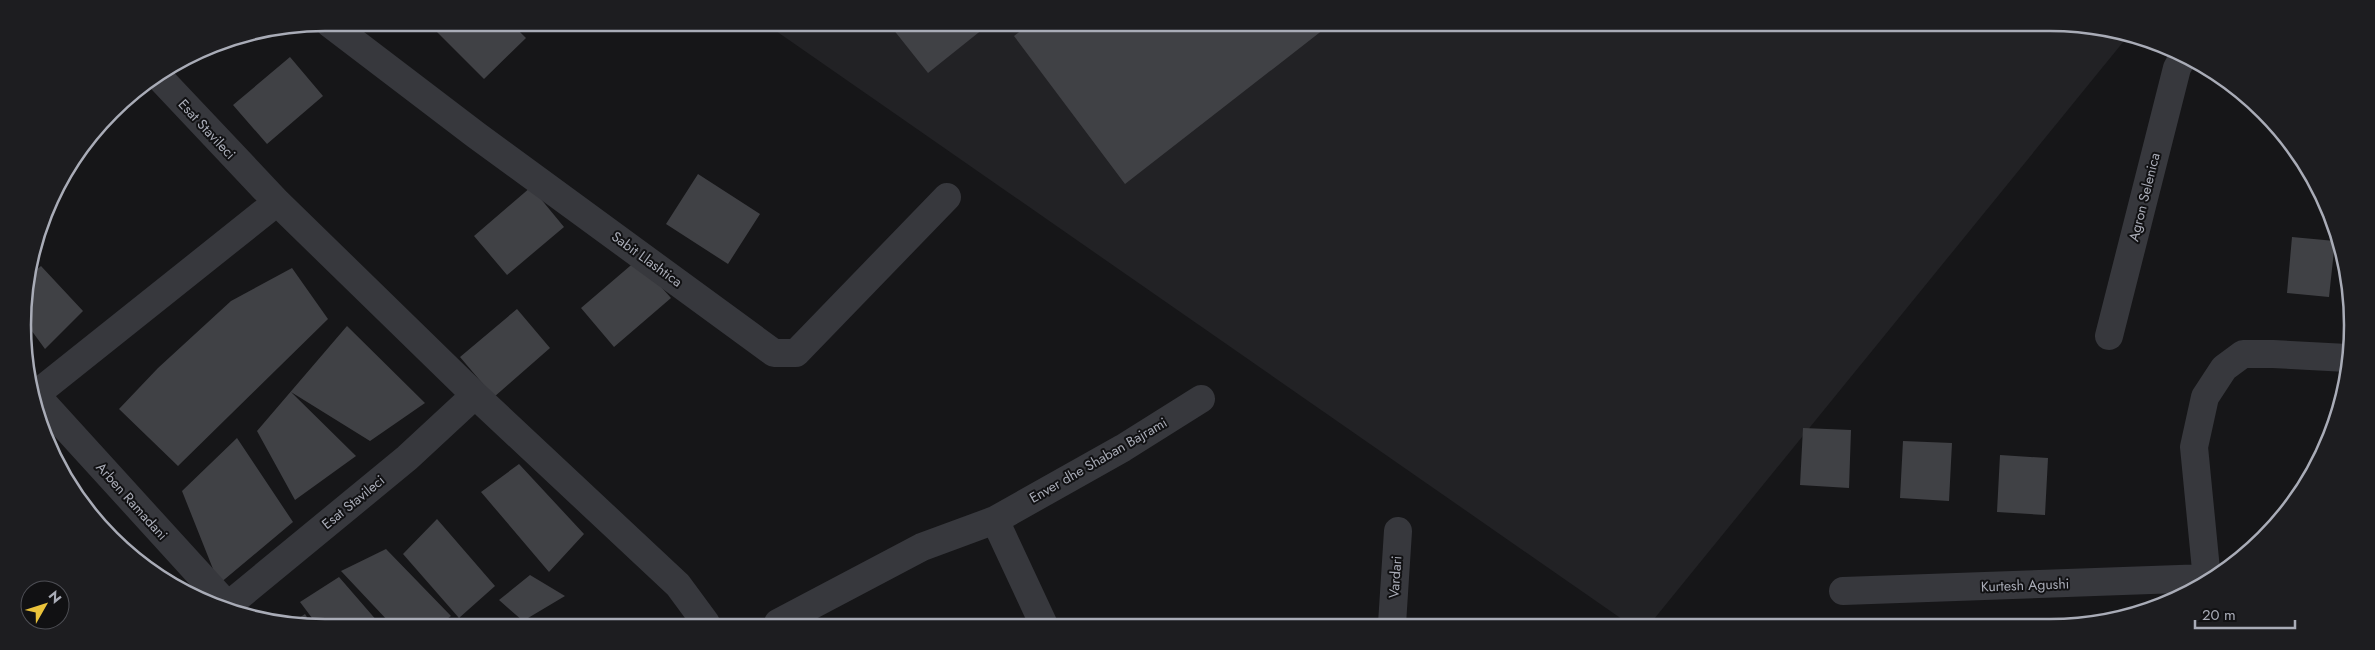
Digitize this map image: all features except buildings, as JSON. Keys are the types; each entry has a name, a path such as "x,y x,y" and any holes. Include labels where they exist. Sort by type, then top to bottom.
{"street":[{"name":"Sabit Llashtica","path":"341,31 476,135 774,352 796,353 947,197"},
{"name":"Agron Selenica","path":"2109,336 2177,68 2180,62"},
{"name":"Esat Stavileci","path":"162,81 276,202 475,395 678,585 704,619"},
{"path":"39,391 276,202"},
{"name":"Kurtesh Agushi","path":"2206,573 2194,447 2205,397 2224,368 2242,354 2342,358"},
{"name":"Esat Stavileci","path":"232,603 407,458 475,395"},
{"name":"Enver dhe Shaban Bajrami","path":"786,619 922,547 994,520 1123,448 1201,398"},
{"name":"Arben Ramadani","path":"41,401 221,599"},
{"path":"994,520 1041,619"},
{"name":"Vardari","path":"1392,619 1398,531"},
{"name":"Kurtesh Agushi","path":"1843,591 2196,579"}],"shaded area":[{"path":"776,31 2050,31 2088,34 2124,41 1654,619 1622,619"}]}
